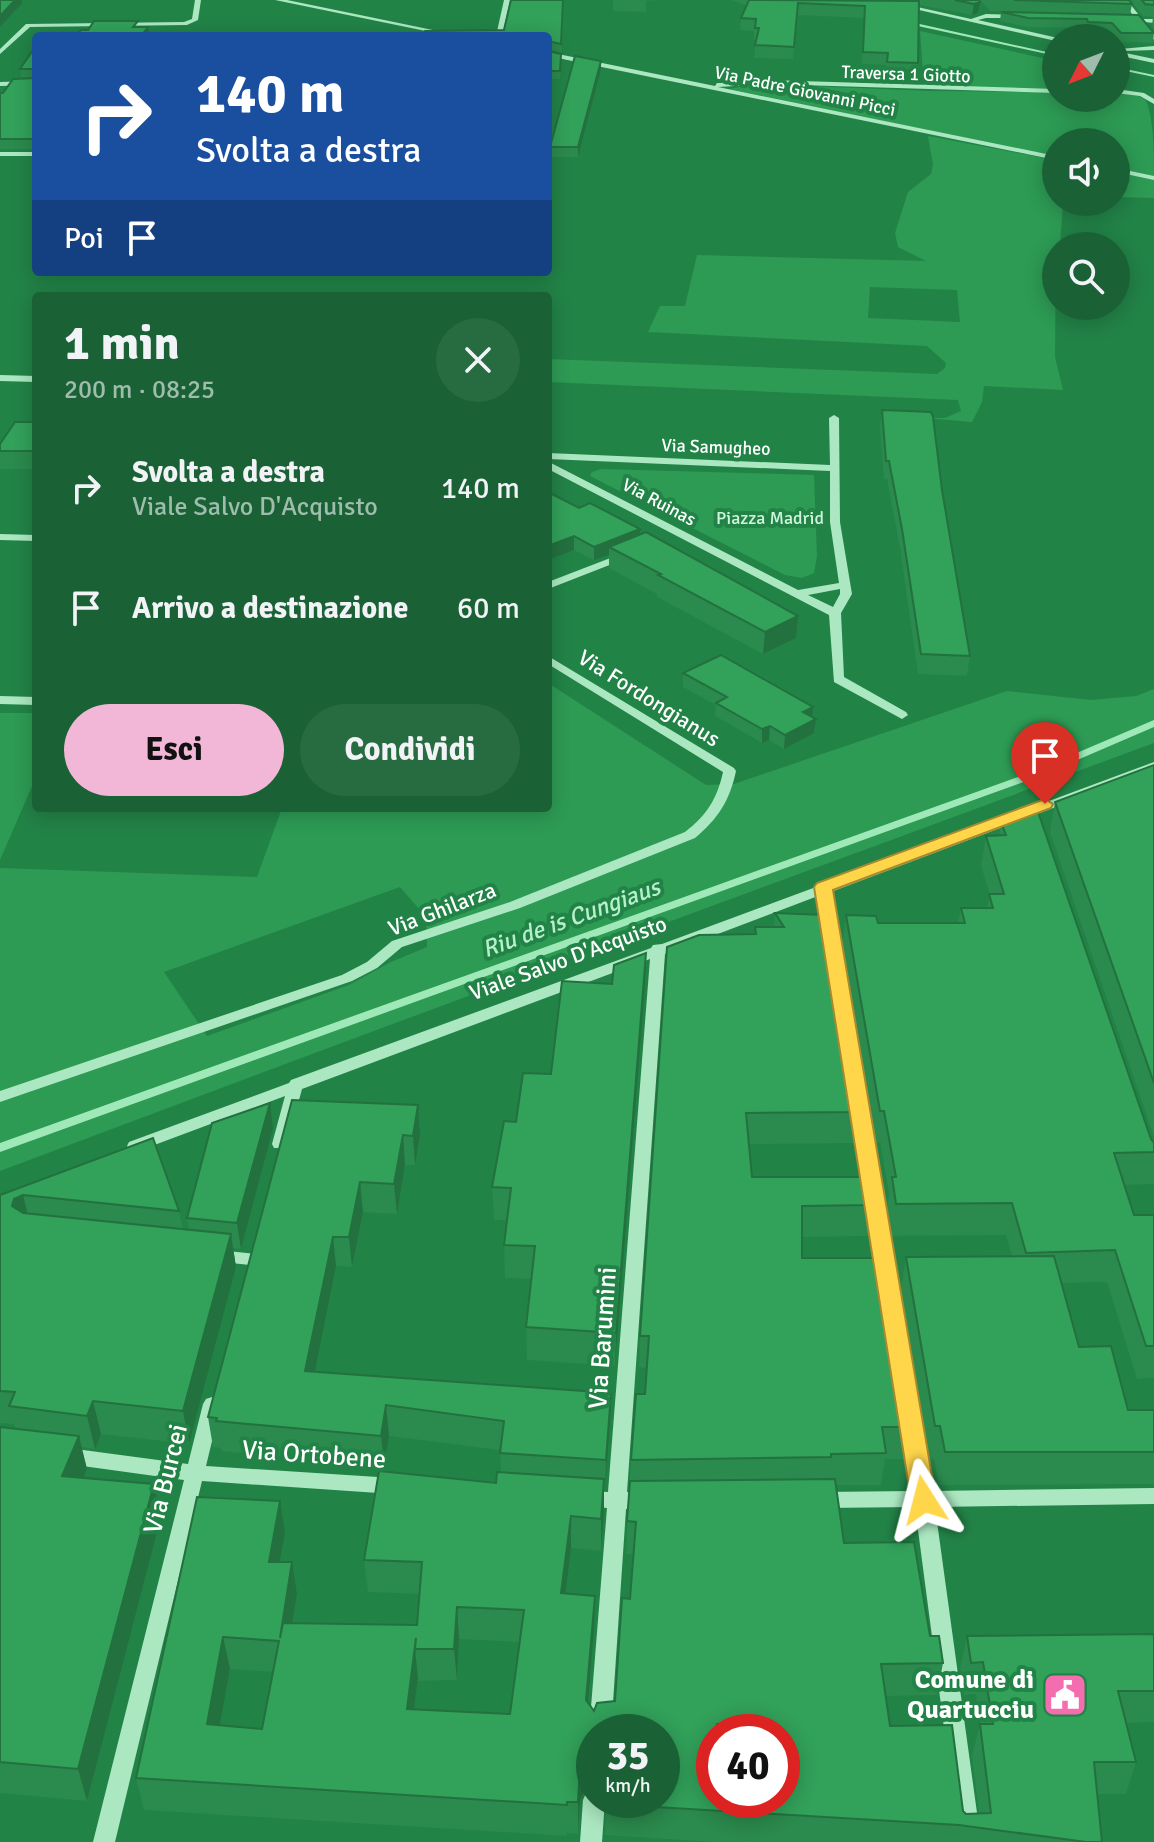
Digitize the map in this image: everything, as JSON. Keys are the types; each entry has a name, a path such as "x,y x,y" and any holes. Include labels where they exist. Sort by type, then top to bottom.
{"street":[{"path":"0,52 28,25 190,23 195,20 198,0"},
{"path":"278,0 439,32"},
{"path":"500,32 507,0"},
{"path":"878,0 1042,36"},
{"path":"1124,0 1154,38"},
{"path":"981,8 986,16"},
{"path":"972,20 986,16 1033,17"},
{"path":"1112,20 1154,21"},
{"path":"1130,48 1154,48"},
{"name":"Via Padre Giovanni Picci","path":"552,55 1042,155"},
{"path":"1130,55 1154,61"},
{"name":"Traversa 1 Giotto","path":"707,87 768,82 1042,91"},
{"path":"0,84 32,83"},
{"path":"1130,93 1142,94 1154,102"},
{"path":"0,154 32,154"},
{"path":"1130,173 1154,178"},
{"path":"0,378 32,379"},
{"path":"834,418 835,522 846,594 835,613 838,679 902,715"},
{"name":"Via Samugheo","path":"552,456 833,468"},
{"path":"574,478 597,458"},
{"name":"Via Ruinas","path":"552,467 835,613"},
{"path":"665,539 679,533"},
{"path":"0,537 32,538"},
{"path":"552,584 634,551"},
{"path":"796,593 844,585"},
{"name":"Via Fordongianus","path":"552,661 730,771"},
{"path":"0,700 32,701"},
{"name":"Viale Salvo D'Acquisto","path":"116,1153 658,948 1154,766"},
{"name":"Via Ghilarza","path":"0,1097 347,978 372,965 397,944 515,905 690,835 713,816 724,797 730,771"},
{"path":"1032,809 1038,825"},
{"path":"823,887 924,1500 970,1842"},
{"name":"Via Barumini","path":"601,1714 658,948"},
{"path":"276,1160 296,1084"},
{"path":"203,1254 250,1260"},
{"name":"Via Burcei","path":"104,1842 218,1381"},
{"name":"Via Ortobene","path":"45,1453 194,1473 417,1488"},
{"path":"800,1500 1154,1496"},
{"path":"560,1498 660,1501"},
{"path":"591,1842 593,1818"}],"green space":[{"path":"920,31 1042,58 1042,89 924,87"},
{"path":"754,84 1042,92 1042,112 1130,112 1130,94 1136,95 1146,101 1151,117 1154,176 1130,172 1130,128 1042,128 1042,154 729,89"},
{"path":"928,136 1042,157 1042,216 1062,216 1061,232 1042,232 1042,320 1055,320 1055,357 1063,390 984,386 982,402 972,422 925,418 945,418 961,411 958,400 552,382 552,359 937,374 946,363 927,346 648,332 660,306 685,306 697,255 926,261 898,247 895,233 908,192 931,174 933,165","holes":["870,287 957,290 960,322 868,318"]},
{"path":"1130,175 1154,180 1154,198 1130,197"},
{"name":"Piazza Madrid","path":"601,469 814,475 817,556 814,573 802,578 785,575 590,476"},
{"path":"552,686 706,785 734,784 1007,691 1091,700 1136,696 1154,689 1154,743 0,1171 0,868 257,877 281,812 552,812","holes":["400,887 426,917 427,947 349,985 207,1036 164,972"]},
{"path":"0,713 32,713 32,786 0,860"}],"building":[{"path":"0,0 15,0 0,16"},
{"path":"511,0 563,0 561,44 552,42 552,32 424,32 425,31 504,30"},
{"path":"749,0 919,1 918,63 887,62 888,53 863,52 865,6 798,3 794,47 755,45 759,28 755,28 756,19 741,18"},
{"path":"955,0 978,0 980,2 974,4"},
{"path":"1014,0 1129,0 1132,4"},
{"path":"1142,0 1154,0 1154,5 1145,4"},
{"path":"1001,12 1139,15 1154,33 1130,33 1130,24 1088,22 1087,19 1028,18"},
{"path":"94,21 138,21 133,27 148,27 144,32 79,32 88,30"},
{"path":"32,52 32,69 20,69"},
{"path":"552,52 561,54 560,71 552,71"},
{"path":"575,56 601,61 578,147 552,147"},
{"path":"32,78 32,139 0,139 0,93 13,79"},
{"path":"882,410 931,412 933,417 970,656 921,654 902,529 889,461 886,461"},
{"path":"15,422 32,422 32,451 0,451 0,444"},
{"path":"552,494 579,508 590,503 640,529 594,547 574,536 552,544"},
{"path":"646,532 798,616 765,632 609,547"},
{"path":"721,655 813,707 803,712 816,719 785,735 770,726 762,729 716,703 727,697 683,673"},
{"path":"1154,765 1154,1083 1055,802"},
{"path":"1037,809 1154,1143 1154,1152 1114,1153 1134,1215 1154,1215 1154,1346 1146,1346 1115,1250 1026,1253 1012,1203 896,1204 892,1177 896,1177 884,1111 880,1111 846,915 876,916 878,923 965,923 961,908 993,908 989,894 1004,894 986,836 1006,835 1001,822"},
{"path":"775,913 825,915 858,1112 746,1113 752,1177 868,1177 873,1205 802,1206 802,1258 882,1258 910,1427 882,1427 886,1453 831,1454 831,1457 631,1460 636,1394 645,1394 649,1336 640,1336 667,947 699,935 756,934 755,927 784,927"},
{"path":"646,953 616,1333 526,1327 535,1246 504,1245 511,1188 492,1187 504,1121 516,1122 523,1073 551,1074 562,981 612,984 614,965"},
{"path":"292,1100 418,1105 413,1136 403,1135 394,1184 360,1182 349,1237 333,1237 305,1371 611,1393 606,1460 500,1453 504,1421 386,1405 381,1436 216,1421 217,1418 208,1417"},
{"path":"270,1103 237,1223 187,1218 212,1123"},
{"path":"153,1138 179,1211 23,1195 14,1199 12,1206 23,1213 231,1234 183,1411 93,1401 87,1416 9,1406 15,1392 0,1391 0,1195"},
{"path":"1054,1256 1079,1347 1111,1346 1128,1410 1154,1410 1154,1452 945,1452 940,1426 935,1426 906,1257"},
{"path":"0,1427 79,1436 62,1476 154,1484 78,1769 0,1762"},
{"path":"379,1471 496,1483 497,1472 604,1479 601,1519 571,1516 561,1593 595,1596 586,1700 594,1711 597,1703 615,1701 622,1598 630,1599 636,1522 627,1521 630,1481 835,1479 844,1543 914,1542 930,1636 939,1636 943,1663 881,1664 890,1726 952,1725 963,1811 966,1814 991,1813 980,1724 993,1724 983,1662 971,1663 967,1636 1154,1634 1154,1691 1118,1691 1136,1762 1094,1762 1102,1842 959,1825 800,1816 800,1714 696,1714 696,1809 680,1808 680,1714 576,1714 576,1802 567,1802 567,1805 136,1778 197,1497 280,1501 269,1562 292,1562 280,1638 283,1623 417,1625 422,1562 364,1560","holes":["457,1607 524,1610 510,1714 407,1709 416,1638 415,1649 454,1649","223,1637 279,1641 262,1729 207,1724"]}],"waterway":[{"path":"906,22 1042,52"},
{"path":"1130,71 1154,76"},
{"name":"Riu de is Cungiaus","path":"0,1148 1036,774 1154,723"}],"place":[{"name":"Comune di Quartucciu","path":"1065,1695"}],"route":[{"path":"924,1500 823,887 1045,804"}]}
